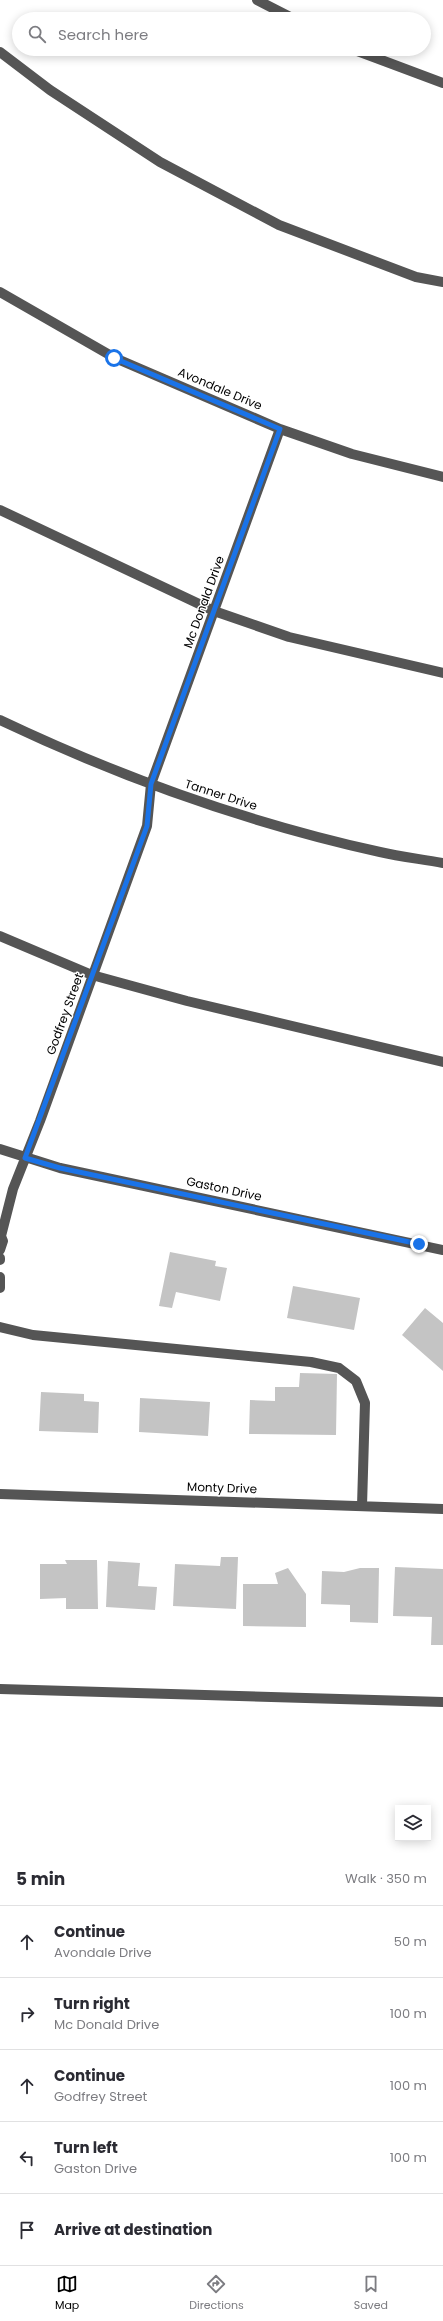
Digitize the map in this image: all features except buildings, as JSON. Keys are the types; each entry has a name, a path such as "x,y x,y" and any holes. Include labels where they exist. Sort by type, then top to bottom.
{"street":[{"path":"257,0 280,12"},
{"path":"0,52 50,90 160,162 279,225 416,277 443,282"},
{"path":"371,56 443,83"},
{"name":"Avondale Drive","path":"0,292 114,358 280,429 352,454 443,477"},
{"name":"Mc Donald Drive","path":"151,784 280,429"},
{"path":"0,510 214,611 289,636 443,673"},
{"name":"Tanner Drive","path":"0,720 34,737 151,784 257,821 380,852 443,863"},
{"name":"Godfrey Street","path":"0,1250 3,1241 1,1236 8,1213 8,1204 147,826 151,784"},
{"path":"0,936 92,975 194,1003 443,1062"},
{"name":"Gaston Drive","path":"0,1149 60,1168 443,1250"},
{"path":"0,1277 0,1288"},
{"path":"0,1327 40,1336 310,1362 339,1368 356,1381 366,1403 362,1506"},
{"name":"Monty Drive","path":"0,1494 443,1509"},
{"path":"0,1689 443,1702"}],"route":[{"path":"114,358 280,429 151,784 147,826 40,1121 25,1158 60,1168 419,1244"}]}
